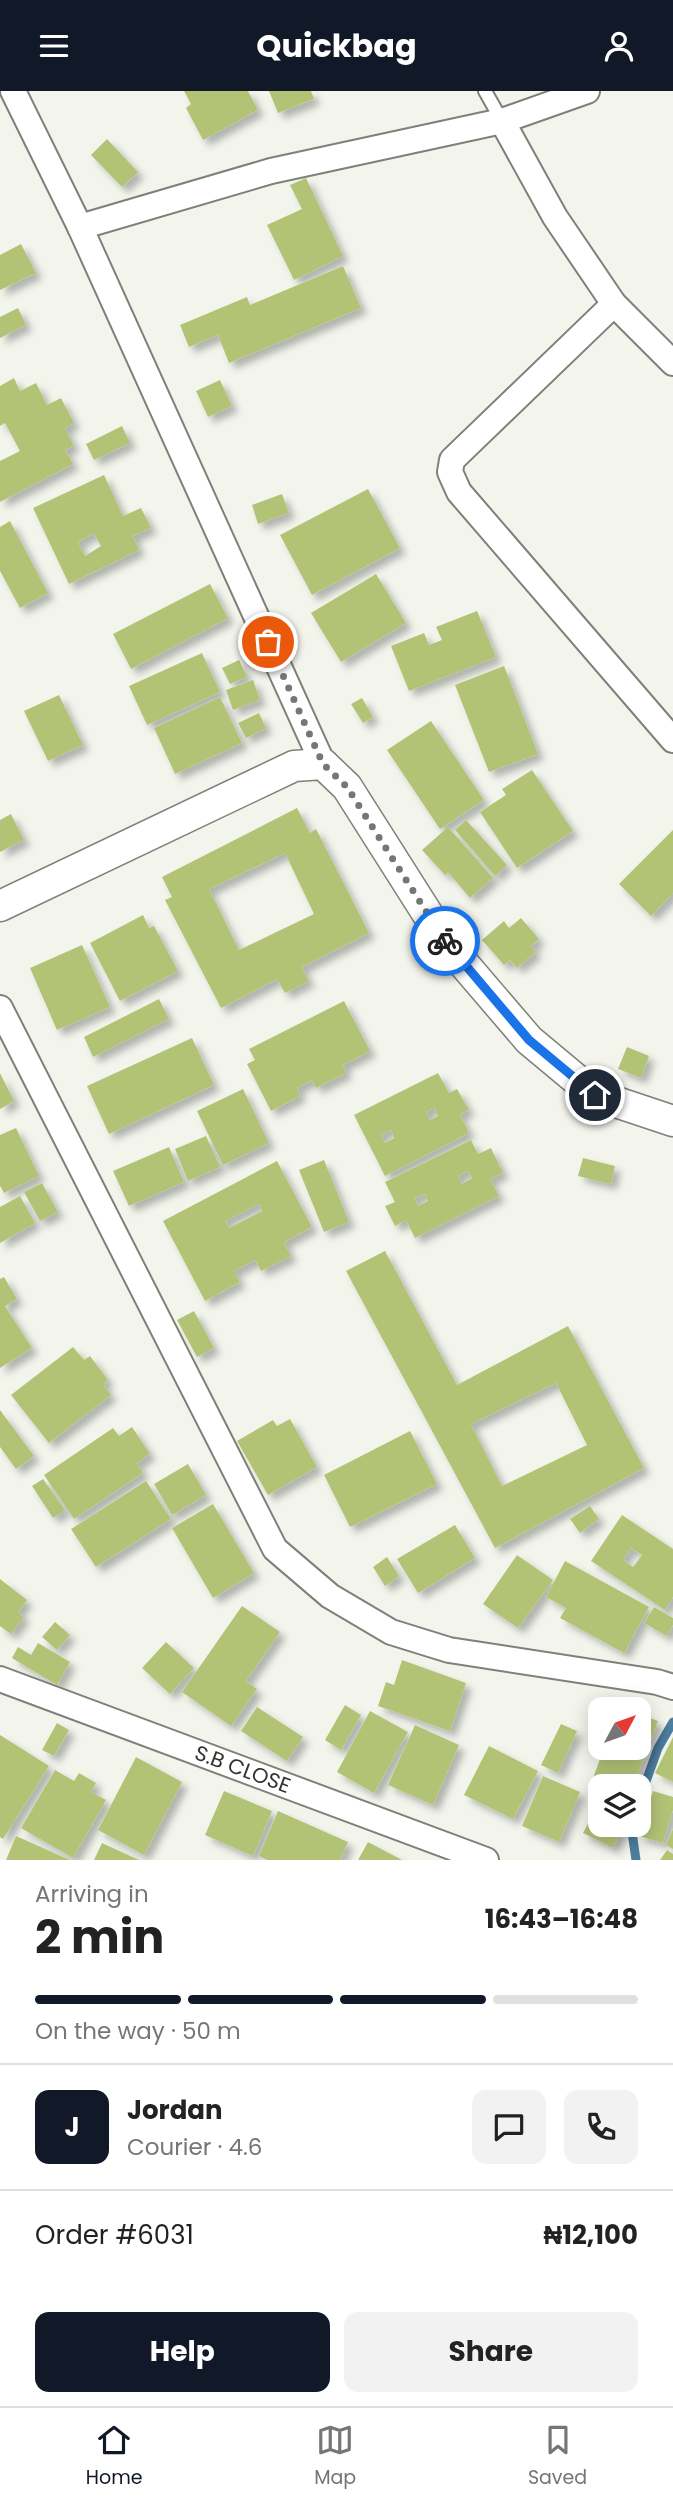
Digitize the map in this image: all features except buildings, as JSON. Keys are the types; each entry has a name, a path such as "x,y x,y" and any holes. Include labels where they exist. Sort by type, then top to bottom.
{"street":[{"path":"13,91 80,227 323,764 347,787 446,943 529,1040 595,1095 673,1121"},
{"path":"80,227 271,171 502,121 587,91"},
{"path":"502,121 555,217 614,304 673,363"},
{"path":"614,304 452,460 450,472 459,492 673,740"},
{"path":"0,906 294,766 323,764"},
{"path":"0,1008 275,1549 330,1596 391,1632 449,1650 665,1685"},
{"name":"S.B CLOSE","path":"0,1679 486,1860"}],"lane":[{"path":"485,91 502,121"}],"waterway":[{"path":"649,1774 658,1748 673,1722"},
{"path":"633,1837 636,1860"}],"way so far":[{"path":"268,642 323,764 347,787 445,941"}],"route":[{"path":"445,941 529,1040 595,1095"}]}
